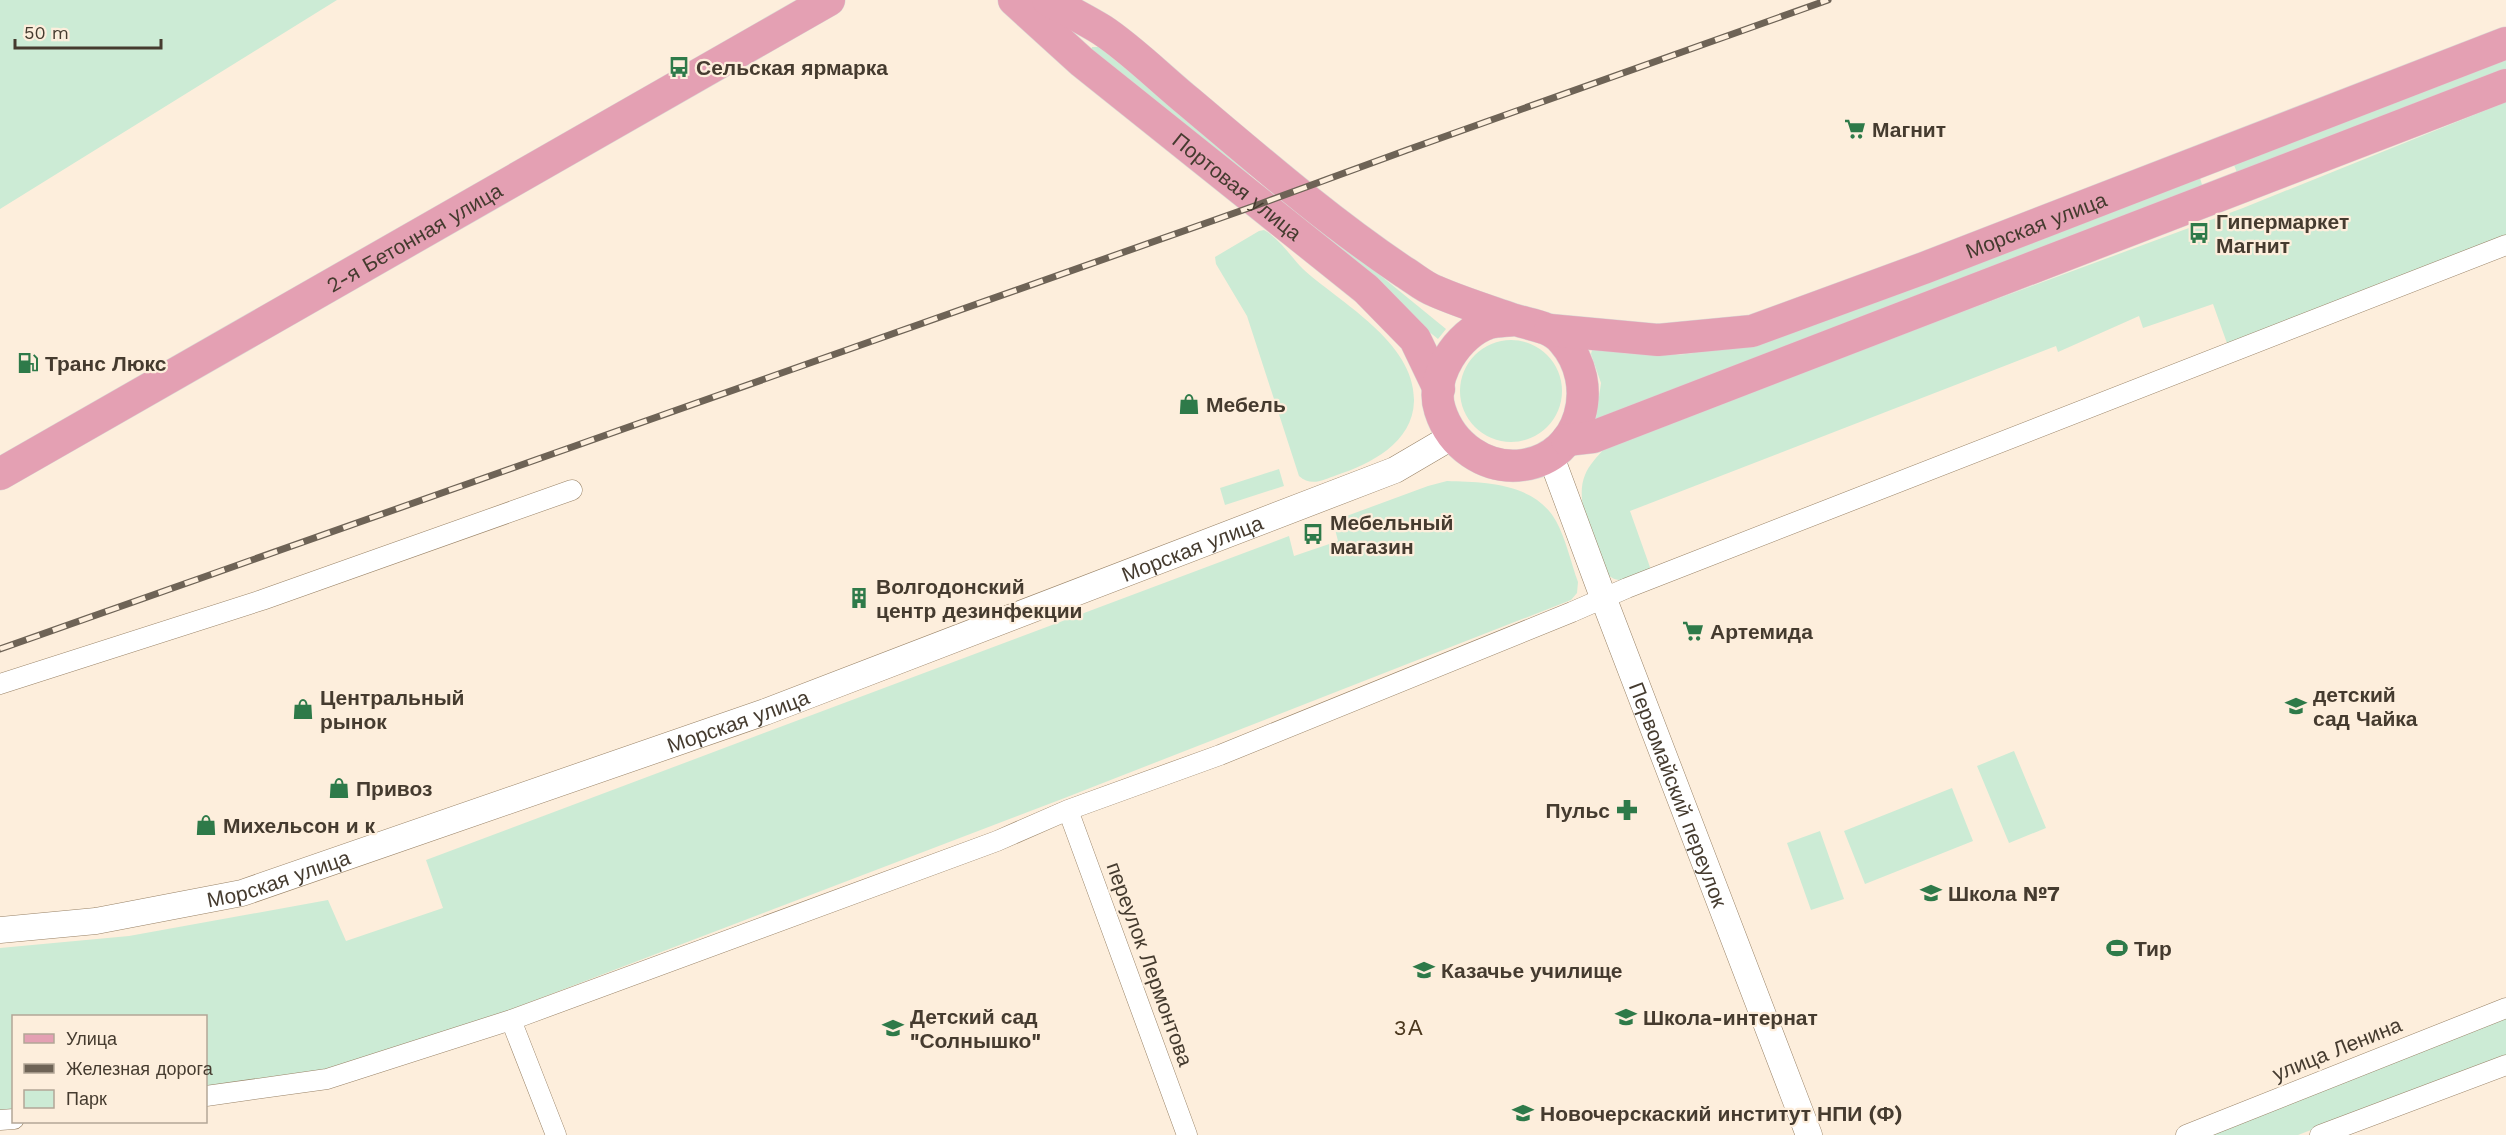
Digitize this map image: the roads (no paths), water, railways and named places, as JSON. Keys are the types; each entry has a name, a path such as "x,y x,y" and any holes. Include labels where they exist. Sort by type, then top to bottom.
{"main road":[{"name":"2-я Бетонная улица","path":"0,474 829,0"},
{"name":"Портовая улица","path":"1014,0 1081,61 1366,289 1415,339 1438,389"},
{"name":"Портовая улица","path":"1048,0 1104,31 1365,246 1432,290 1514,320"},
{"path":"1081,61 1082,46 1089,36 1104,31"},
{"name":"Морская улица","path":"1550,330 1658,340 1752,331 1923,268 2506,43"},
{"name":"Морская улица","path":"1559,447 1593,437 2506,84"},
{"path":"2206,159 2219,195"},
{"path":"1514,320 1550,330 1562,339 1577,359 1583,378 1581,415 1559,447 1524,465 1497,464 1477,457 1453,436 1439,408 1438,389 1445,362 1462,338 1488,323 1514,320"}],"street":[{"path":"207,1096 327,1079 512,1020 997,842 1068,810 1220,755 1572,612 1602,597 2506,245"},
{"name":"Морская улица","path":"0,930 96,921 242,893 765,712 1395,470 1453,436"},
{"name":"Первомайский переулок","path":"1559,447 1602,597 1809,1135"},
{"path":"0,684 262,600 572,490"},
{"name":"переулок Лермонтова","path":"1068,810 1187,1135"},
{"name":"улица Ленина","path":"2186,1135 2506,1008"},
{"path":"512,1020 556,1135"},
{"path":"2320,1135 2506,1065"}],"railway":[{"path":"0,649 1260,204 1828,0"}],"place":[{"name":"Сельская ярмарка","path":"679,67"},
{"name":"Магнит","path":"1855,129"},
{"name":"Гипермаркет Магнит","path":"2199,233"},
{"name":"Транс Люкс","path":"28,363"},
{"name":"Мебель","path":"1189,404"},
{"name":"Мебельный магазин","path":"1313,534"},
{"name":"Волгодонский центр дезинфекции","path":"859,598"},
{"name":"Артемида","path":"1693,631"},
{"name":"детский сад Чайка","path":"2296,706"},
{"name":"Центральный рынок","path":"303,709"},
{"name":"Привоз","path":"339,788"},
{"name":"Пульс","path":"1627,810"},
{"name":"Михельсон и к","path":"206,825"},
{"name":"Школа №7","path":"1931,893"},
{"name":"Тир","path":"2117,948"},
{"name":"Казачье училище","path":"1424,970"},
{"name":"Школа-интернат","path":"1626,1017"},
{"name":"Детский сад \"Солнышко\"","path":"893,1028"},
{"name":"Новочерскаский институт НПИ (Ф)","path":"1523,1113"}],"district":[{"name":"3А","path":"1409,1027"}]}
